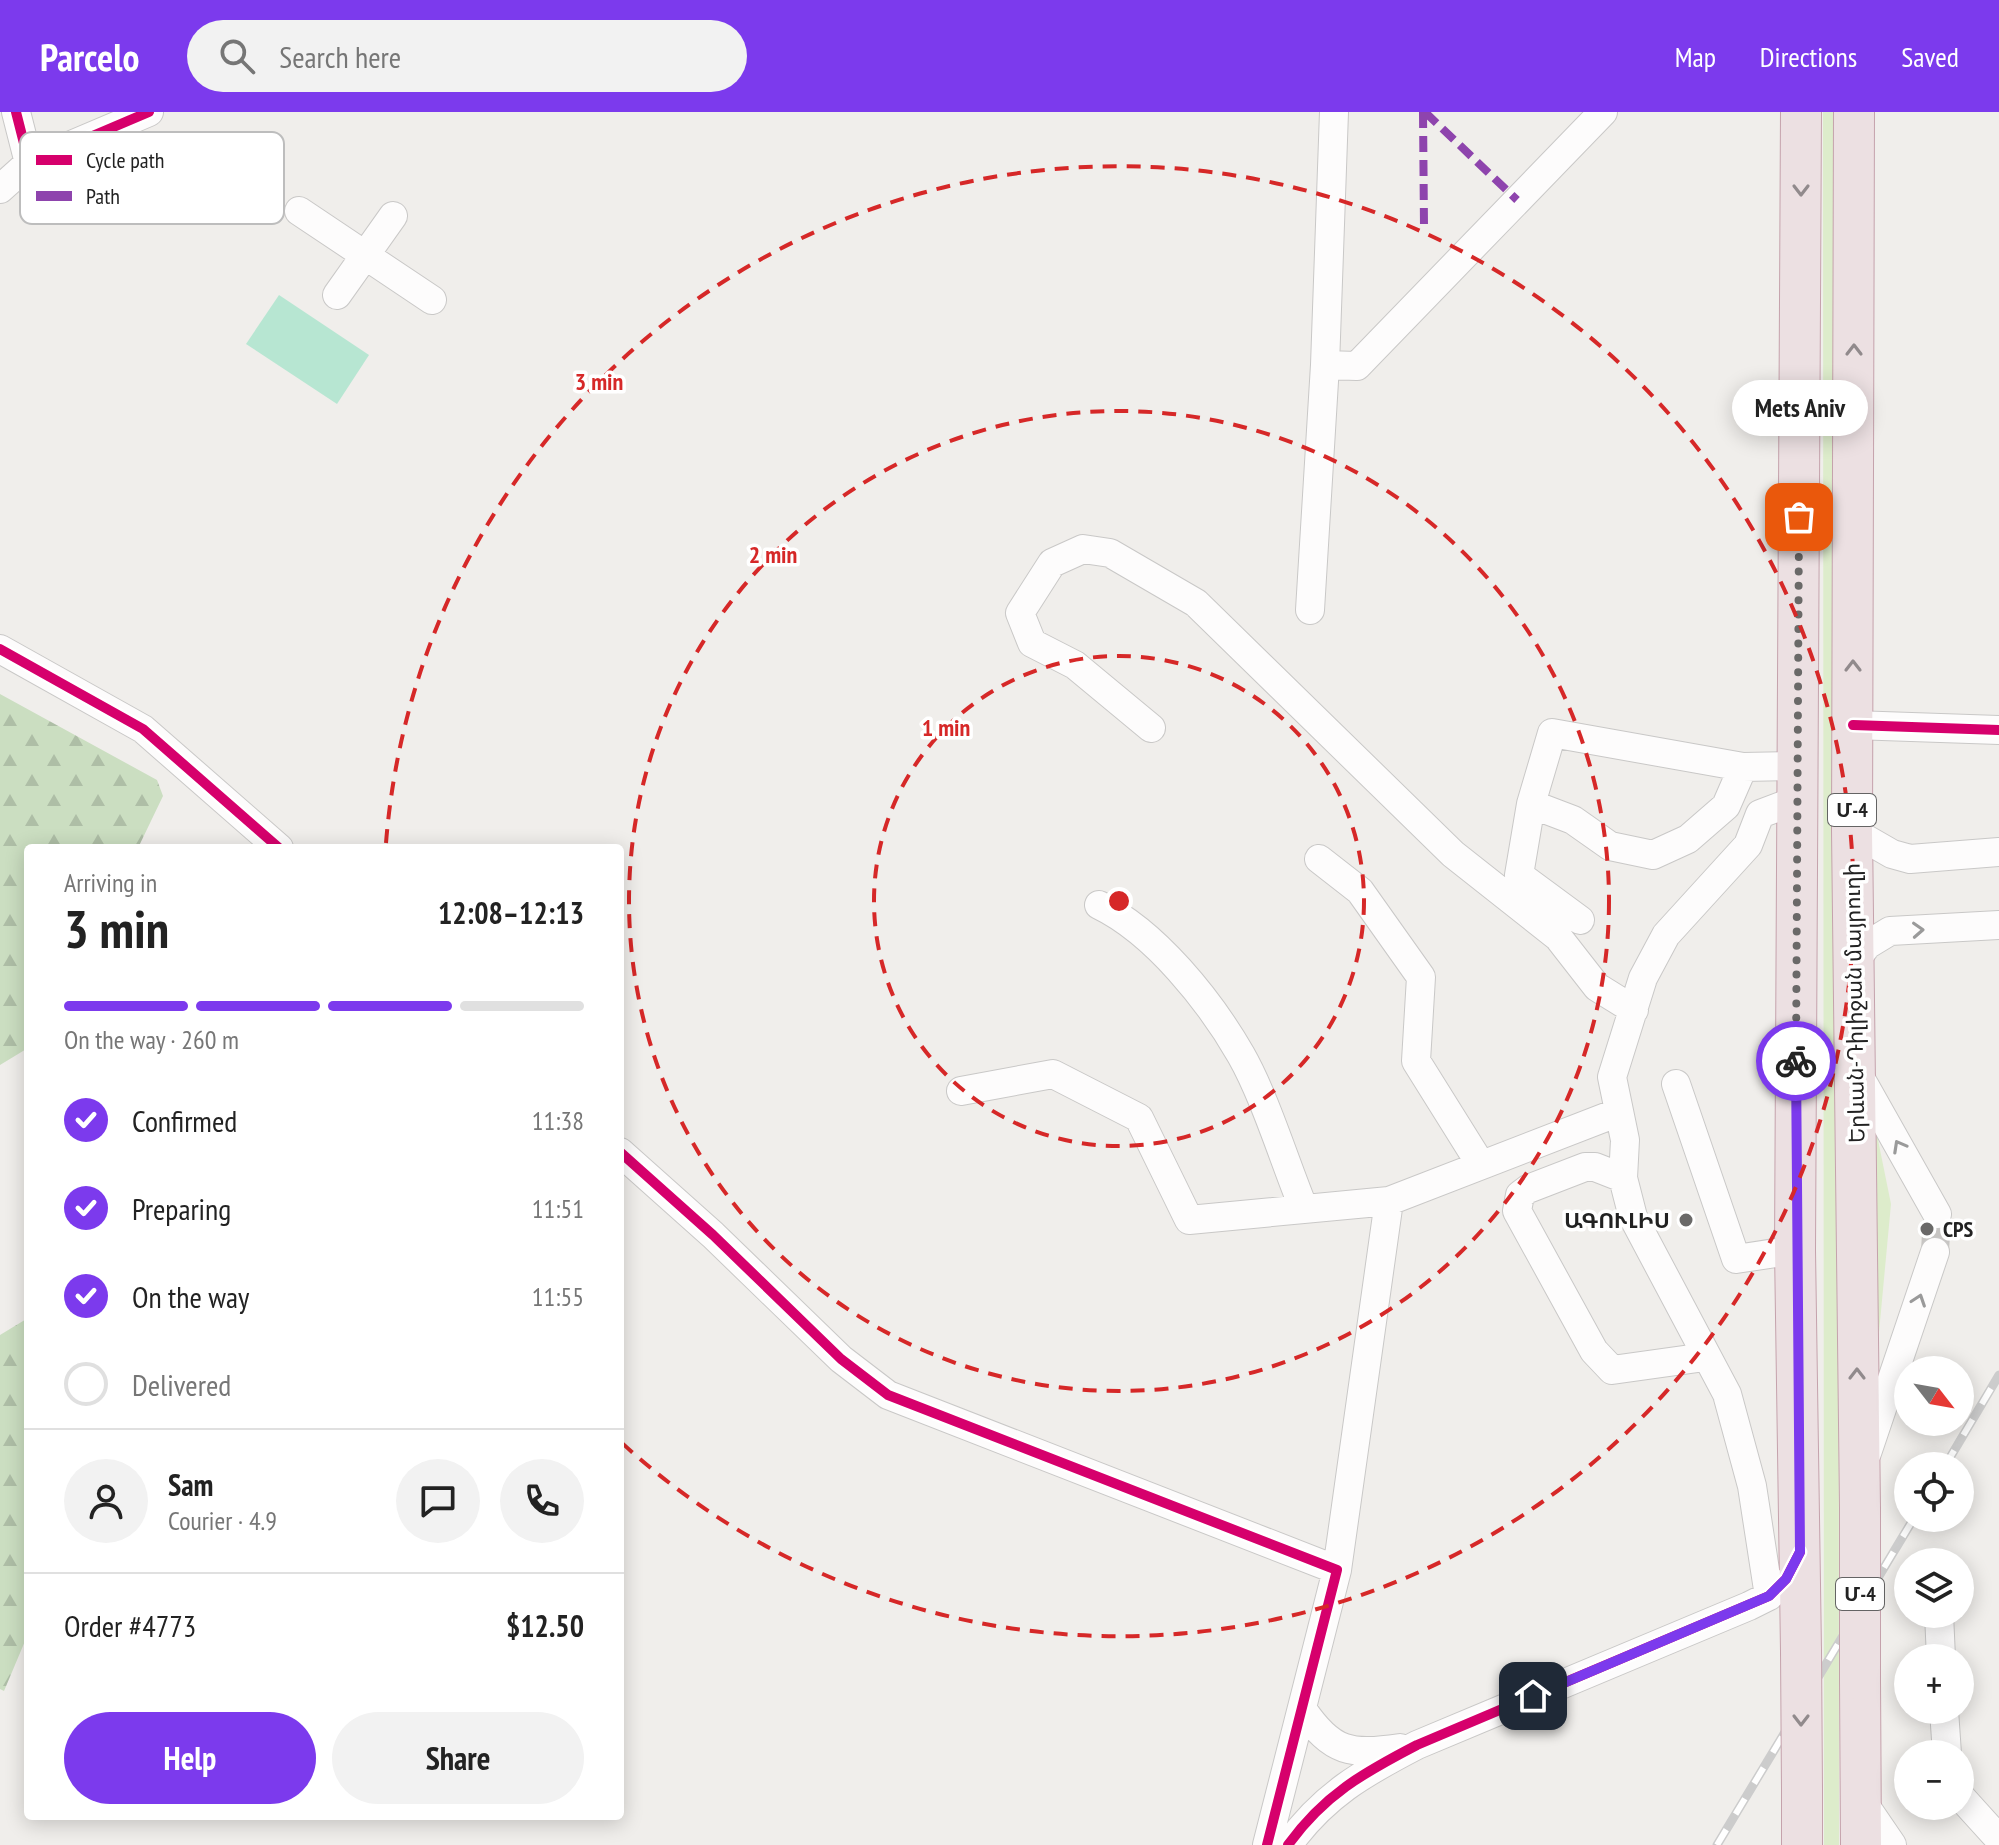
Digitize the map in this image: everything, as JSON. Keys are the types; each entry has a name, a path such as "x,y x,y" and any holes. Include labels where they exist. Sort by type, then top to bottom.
{"highway":[{"name":"Մ-4","path":"1801,112 1795,1250 1802,1845"},
{"name":"Երևան-Դիլիջան մայրուղի","path":"1854,112 1852,831 1861,1845"}],"street":[{"path":"16,112 21,132"},
{"path":"102,132 149,112"},
{"path":"1310,610 1325,365 1334,112"},
{"path":"1325,365 1357,366 1603,112"},
{"path":"0,189 20,171"},
{"path":"299,211 432,300"},
{"path":"337,295 393,216"},
{"path":"1151,728 1075,665 1032,643 1020,613 1052,563 1083,549 1110,553 1196,603 1453,854 1558,937 1597,987 1634,1010"},
{"path":"0,649 143,729 274,844"},
{"path":"1853,725 1999,730"},
{"path":"1580,920 1519,875 1531,804 1552,733 1743,767 1797,783"},
{"path":"1531,804 1573,820 1610,846 1653,855 1688,839 1726,806 1743,767"},
{"path":"1797,783 1760,814 1748,845 1666,935 1643,978 1612,1077 1625,1140 1623,1178 1644,1243 1705,1357 1714,1367 1732,1409 1752,1486 1759,1601 1785,1624 1801,1651"},
{"path":"1852,831 1892,854 1910,859 1999,852"},
{"path":"1319,859 1360,891 1421,977 1416,1061 1481,1165"},
{"path":"1099,905 1125,918 1183,973 1242,1056 1304,1209"},
{"path":"1853,964 1867,945 1890,931 1999,925"},
{"path":"1855,1068 1937,1214"},
{"path":"961,1091 1053,1074 1139,1118 1189,1220 1389,1201 1619,1112"},
{"path":"1676,1084 1736,1259 1795,1250"},
{"path":"624,1156 713,1235 841,1359 888,1395 1337,1570"},
{"path":"1623,1178 1595,1167 1585,1167 1528,1189 1520,1195 1517,1211 1594,1351 1612,1370 1705,1357"},
{"path":"1267,1845 1337,1570 1389,1201"},
{"path":"1859,1494 1935,1252"},
{"path":"1288,1845 1333,1794 1417,1745 1759,1601 1786,1579 1800,1552"},
{"path":"1303,1710 1319,1734 1332,1744 1353,1752 1417,1745"},
{"path":"1862,1801 1892,1845"},
{"path":"1974,1811 1999,1839"}],"green space":[{"path":"1823,112 1838,112 1839,1845 1824,1845"},
{"path":"279,295 369,355 337,404 246,344"},
{"path":"0,694 157,780 163,796 140,844 24,844 24,1050 0,1065"},
{"path":"1876,1130 1891,1204 1878,1343 1874,1329 1872,1134"},
{"path":"24,1320 24,1644 4,1691 0,1689 0,1335"}],"tunnel":[{"path":"1935,1252 1937,1214"}],"railway":[{"path":"1953,1452 1999,1375"},
{"path":"1717,1845 1906,1532"}],"marked path":[{"path":"1423,112 1424,227"},
{"path":"1425,112 1517,200"}],"cycle path":[{"path":"16,112 21,132"},
{"path":"102,132 149,112"},
{"path":"0,649 143,729 274,844"},
{"path":"1853,725 1999,730"},
{"path":"624,1156 713,1235 841,1359 888,1395 1337,1570 1267,1845"},
{"path":"1288,1845 1330,1799 1379,1765 1417,1745 1769,1596 1786,1579 1800,1552"}],"way so far":[{"path":"1796,1061 1799,517"}],"place":[{"name":"Mets Aniv","path":"1799,517"},
{"name":"ԱԳՈՒԼԻՍ","path":"1686,1220"},
{"name":"CPS","path":"1927,1229"}],"route":[{"path":"1533,1696 1769,1596 1786,1579 1800,1552 1795,1250 1796,1061"}]}
